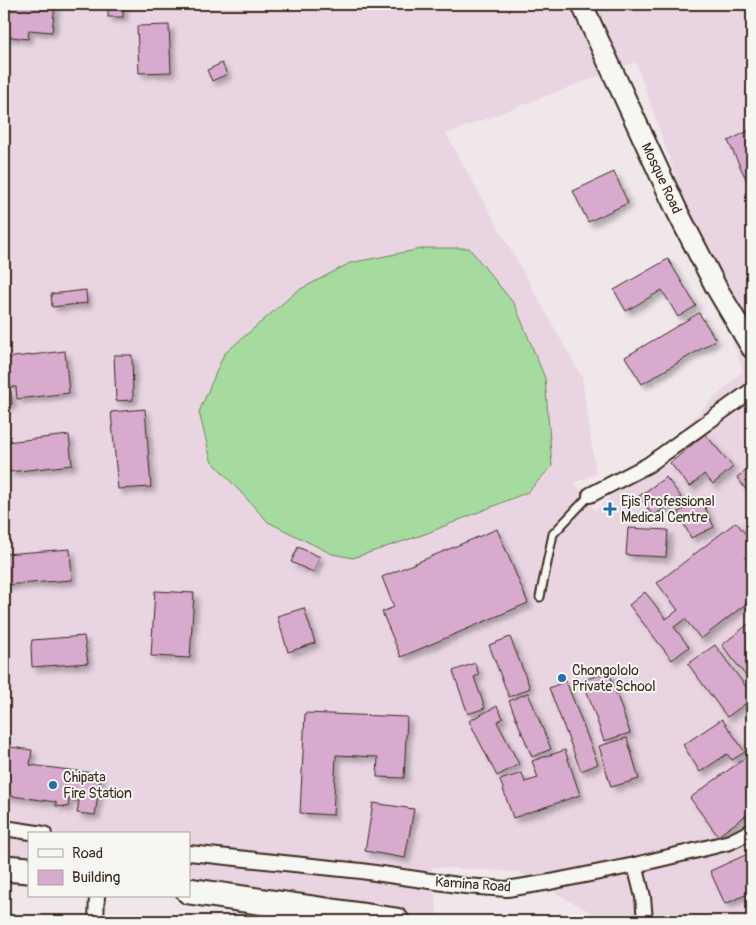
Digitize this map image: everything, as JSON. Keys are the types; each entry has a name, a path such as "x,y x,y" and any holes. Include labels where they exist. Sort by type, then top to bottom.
{"highway":[{"path":"4,868 28,870"},
{"path":"190,891 396,921"}],"street":[{"name":"Mosque Road","path":"582,4 677,211 716,288 752,348"},
{"path":"590,495 648,465 752,390"},
{"path":"4,828 31,832"},
{"name":"Kamina Road","path":"190,853 361,871 466,886 507,889 635,865 730,842 752,831"},
{"path":"635,865 643,897 645,921"},
{"path":"96,921 97,898"}],"lane":[{"path":"540,597 553,534 590,495"}],"shaded area":[{"path":"4,4 752,4 752,921 606,921 518,872 432,867 438,921 341,921 184,898 190,898 190,832 28,832 28,885 4,884","holes":["636,62 743,371 595,511 575,483 596,474 582,377 446,134"]}],"green space":[{"path":"426,248 469,248 515,305 545,378 552,466 528,492 425,534 353,558 332,554 268,522 211,460 199,412 224,354 297,291 350,263"}],"building":[{"path":"4,4 55,4 52,32 29,30 28,39 4,36"},
{"path":"108,4 123,4 123,17 108,17"},
{"path":"169,25 171,72 139,73 137,26"},
{"path":"222,63 227,74 212,81 207,70"},
{"path":"752,129 752,181 748,183 728,141"},
{"path":"614,172 628,203 588,222 573,191"},
{"path":"668,259 696,306 678,317 662,290 626,311 614,290"},
{"path":"86,290 87,303 52,307 51,294"},
{"path":"699,313 716,340 642,384 625,357"},
{"path":"65,351 69,393 17,399 16,387 9,387 6,358"},
{"path":"114,355 132,355 133,400 116,401"},
{"path":"4,391 11,391 12,404 4,405"},
{"path":"145,409 151,487 118,489 111,412"},
{"path":"705,434 733,467 713,484 704,474 690,487 670,463"},
{"path":"69,435 72,465 9,472 6,442"},
{"path":"752,466 752,498 737,477"},
{"path":"666,477 681,497 653,516 639,496"},
{"path":"702,501 714,527 691,538 678,512"},
{"path":"736,522 750,540 752,539 752,599 701,639 685,619 674,627 689,647 672,660 629,605 645,592 666,619 678,610 657,583"},
{"path":"628,528 668,530 666,557 626,555"},
{"path":"497,529 528,603 401,657 382,612 394,607 382,577"},
{"path":"298,547 320,557 313,572 291,562"},
{"path":"70,549 72,580 4,585 4,554"},
{"path":"155,591 194,593 190,658 151,656"},
{"path":"304,608 315,643 288,652 277,616"},
{"path":"752,621 752,684 722,645"},
{"path":"84,636 88,663 32,667 32,640"},
{"path":"510,637 530,688 509,697 489,645"},
{"path":"715,645 752,695 752,699 727,717 688,664"},
{"path":"475,663 479,675 474,677 485,708 468,714 453,671"},
{"path":"609,672 630,733 604,741 583,680"},
{"path":"566,681 598,764 581,771 549,688"},
{"path":"528,693 551,749 532,757 509,701"},
{"path":"497,706 503,718 497,722 519,764 497,776 469,721"},
{"path":"305,713 407,717 404,778 377,777 378,757 336,755 333,815 300,813"},
{"path":"722,719 745,752 732,760 727,754 700,772 683,745"},
{"path":"627,738 639,779 611,787 599,746"},
{"path":"4,746 32,750 30,765 101,774 95,815 77,813 79,801 69,799 68,807 56,806 56,802 4,795"},
{"path":"565,750 580,795 513,818 500,780 522,773 525,782 538,778 532,761"},
{"path":"752,753 752,811 718,836 690,798"},
{"path":"373,803 414,809 405,858 365,851"},
{"path":"752,852 752,892 725,904 710,871"}],"place":[{"name":"Ejis Professional Medical Centre","path":"610,509"},
{"name":"Chongololo Private School","path":"562,678"},
{"name":"Chipata Fire Station","path":"53,785"}]}
